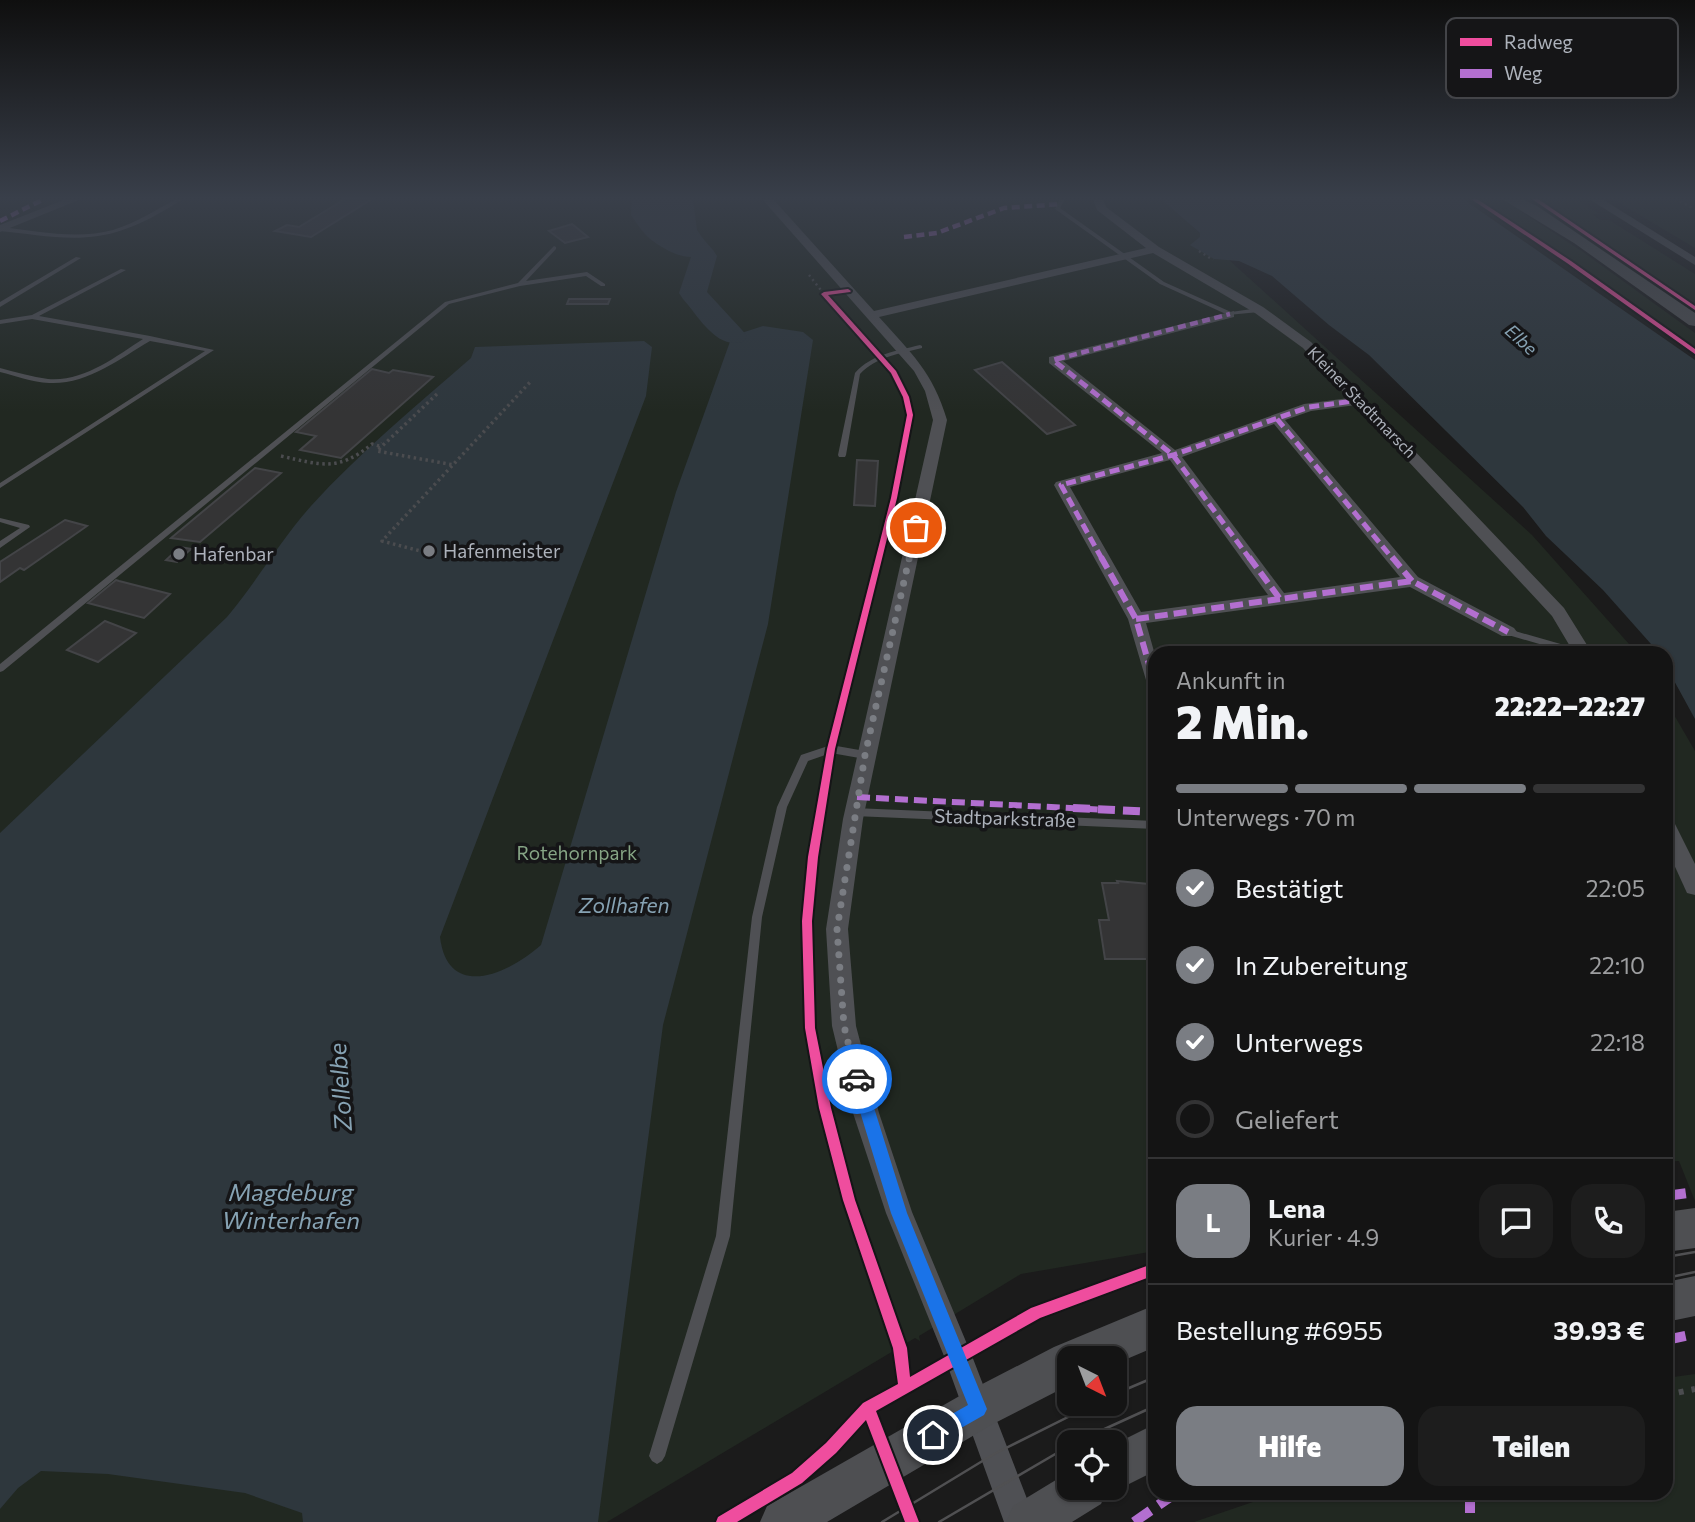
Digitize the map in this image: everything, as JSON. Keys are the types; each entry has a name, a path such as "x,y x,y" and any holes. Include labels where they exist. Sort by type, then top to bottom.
{"main road":[{"path":"1623,270 1695,321"},
{"path":"1673,1231 1695,1228"},
{"path":"1673,1301 1695,1296"},
{"path":"1106,1346 1148,1329"},
{"path":"783,1522 978,1409 1057,1368"},
{"path":"1127,1462 1148,1450"},
{"path":"1029,1522 1065,1500"}],"street":[{"path":"831,270 872,316 911,349 932,390 940,420 854,812 837,929 844,1026 866,1112 899,1213 1020,1522"},
{"path":"872,316 1064,270"},
{"name":"Kleiner Stadtmarsch","path":"1191,270 1259,310 1307,345 1558,612 1579,646"},
{"path":"1230,314 1053,360 1173,455 1280,600"},
{"path":"1148,662 1136,619 1061,485 1173,455 1309,407 1361,400"},
{"path":"1277,419 1412,581 1508,632"},
{"path":"1136,619 1412,581"},
{"path":"1673,841 1695,887"}],"lane":[{"path":"0,305 58,270"},
{"path":"0,322 32,317 123,270"},
{"path":"520,284 533,270"},
{"path":"1143,270 1162,283 1230,314 1259,310"},
{"path":"0,669 447,303 520,284 587,274 603,285"},
{"path":"0,486 211,350 32,317"},
{"path":"0,370 54,381 71,379 87,374 150,338"},
{"path":"842,455 857,374 865,363 911,349"},
{"path":"0,520 26,527 0,545"},
{"path":"1508,632 1558,646"},
{"path":"657,1456 723,1236 757,917 782,807 804,758 831,749 865,755"},
{"name":"Stadtparkstraße","path":"854,812 1148,825"}],"path":[{"path":"436,555 382,541 532,380"},
{"path":"438,394 377,451 454,465"},
{"path":"264,452 335,467 358,457 372,444 379,446 399,430"},
{"path":"1673,1394 1695,1389"}],"green space":[{"name":"Rotehornpark","path":"0,270 1240,270 1532,535 1631,646 1148,646 1148,1252 1021,1274 919,1336 920,1341 915,1338 607,1522 0,1522"},
{"path":"1586,270 1608,270 1695,333 1695,349"},
{"path":"1642,270 1689,270 1695,274 1695,306"},
{"path":"1673,713 1695,751 1695,1201 1679,1161 1673,1161"},
{"path":"1695,1374 1695,1522 1194,1522 1258,1500 1673,1500 1673,1377"}],"water":[{"name":"Elbe","path":"1259,270 1565,270 1695,360 1695,719 1673,679 1673,646 1653,646 1603,590 1546,536 1523,507 1369,355 1272,276"},
{"name":"Magdeburg Winterhafen","path":"763,326 803,332 813,340 768,624 663,1025 598,1522 303,1522 302,1513 245,1493 108,1474 41,1471 18,1488 0,1509 0,833 227,617 289,533 329,486 368,448 471,358 475,347 644,341 652,347 646,396 440,937 445,957 455,970 467,975 482,976 513,965 541,945 676,492 732,336"}],"building":[{"path":"569,299 610,299 608,304 567,304"},
{"path":"1002,362 1075,425 1047,434 975,370"},
{"path":"372,369 433,377 341,458 300,450 316,436 296,432"},
{"path":"857,460 878,461 875,506 854,505"},
{"path":"255,468 281,473 200,542 171,538"},
{"path":"65,520 87,526 24,570 20,568 0,582 0,562"},
{"name":"Hafenbar","path":"180,547 191,549 177,562 166,560"},
{"path":"116,580 170,594 144,618 88,603"},
{"path":"105,621 136,633 98,662 67,650"},
{"path":"1117,881 1148,884 1148,959 1105,959 1099,920 1109,920 1102,883 1118,883"}],"waterway":[{"path":"700,270 693,293 732,336"}],"tram line":[{"path":"1673,1256 1695,1252"},
{"path":"1673,1277 1695,1272"},
{"path":"1127,1389 1148,1380"},
{"path":"1102,1430 1148,1409"},
{"path":"882,1522 994,1454 1070,1416"},
{"path":"939,1522 1057,1453"}],"marked path":[{"path":"1230,314 1053,360 1173,455 1280,599 1412,581 1508,632"},
{"path":"1148,661 1136,619 1061,485 1173,455 1309,407 1361,400"},
{"path":"1277,419 1412,581"},
{"path":"1136,619 1280,599"},
{"path":"857,797 1148,812"},
{"path":"1673,1195 1695,1192"},
{"path":"1673,1339 1695,1334"},
{"path":"1134,1522 1163,1500"},
{"path":"1470,1500 1470,1522"}],"cycle path":[{"path":"1580,270 1695,352"},
{"path":"1639,270 1695,308"},
{"path":"848,291 824,294 894,372 906,397 910,415 894,498 831,749 813,857 807,921 810,1028 825,1108 849,1200 900,1348 905,1387"},
{"path":"723,1522 797,1478 831,1448 868,1408 1036,1313 1148,1272"},
{"path":"868,1408 912,1522"}],"way so far":[{"path":"857,1079 844,1026 837,929 865,755 916,528"}],"place":[{"name":"Hafenmeister","path":"429,551"},
{"name":"Hafenbar","path":"179,554"}],"route":[{"path":"857,1079 899,1213 978,1409 933,1435"}],"water label":[{"name":"Zollhafen","path":"624,906"},
{"name":"Zollelbe","path":"341,1087"}]}
